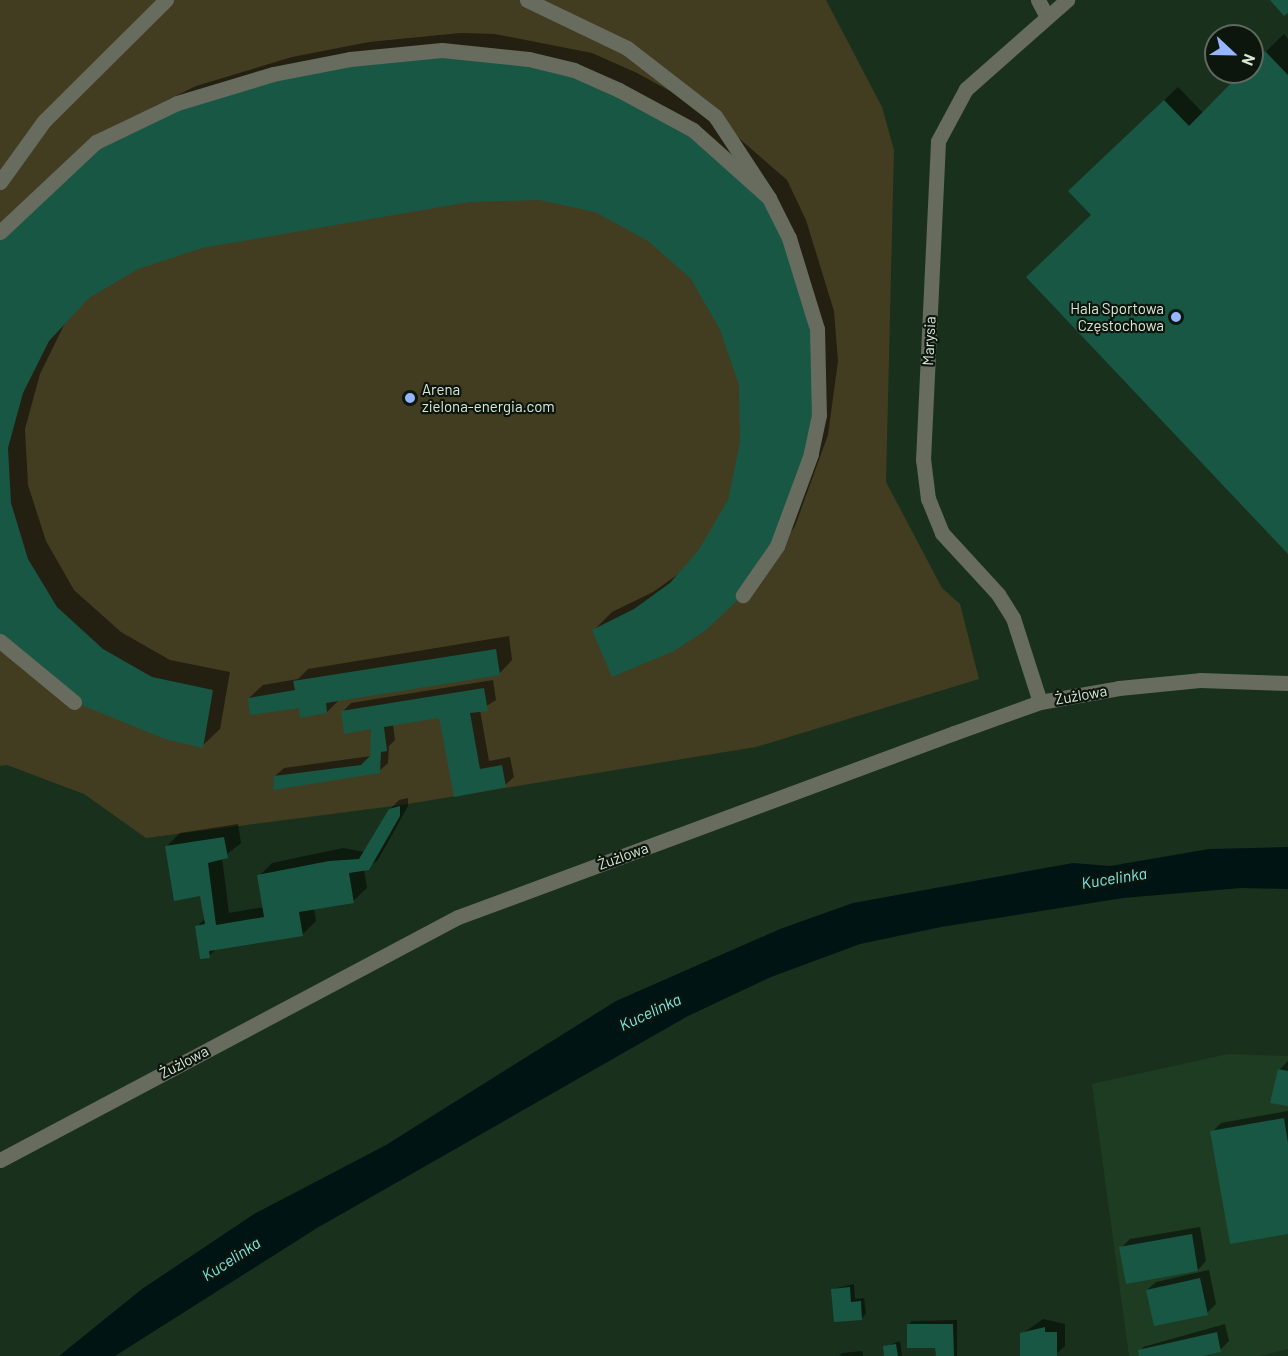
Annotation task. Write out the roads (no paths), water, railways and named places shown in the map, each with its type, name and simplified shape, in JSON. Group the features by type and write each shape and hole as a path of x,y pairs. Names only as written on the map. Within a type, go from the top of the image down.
{"street":[{"path":"0,182 44,122 166,0"},
{"path":"527,0 627,48 716,116 769,198 789,238 817,329 819,415 811,454 777,546 743,595"},
{"path":"1038,0 1047,17"},
{"name":"Marysia","path":"1040,702 1013,618 998,594 942,533 928,499 923,460 938,141 966,89 1067,0"},
{"path":"0,232 96,142 177,103 273,74 350,59 442,50 529,59 574,70 619,90 693,130 769,198"},
{"path":"0,641 74,702"},
{"name":"Żużlowa","path":"0,1160 458,917 1040,702 1200,680 1288,683"}],"water":[{"name":"Kucelinka","path":"1288,847 1288,889 1241,888 1123,898 941,927 860,944 771,977 688,1016 317,1228 115,1356 59,1356 142,1289 254,1214 386,1145 616,1001 780,929 853,903 1073,863 1110,866 1209,849"}],"place":[{"name":"Hala Sportowa Częstochowa","path":"1176,317"},
{"name":"Arena zielona-energia.com","path":"410,398"}]}
